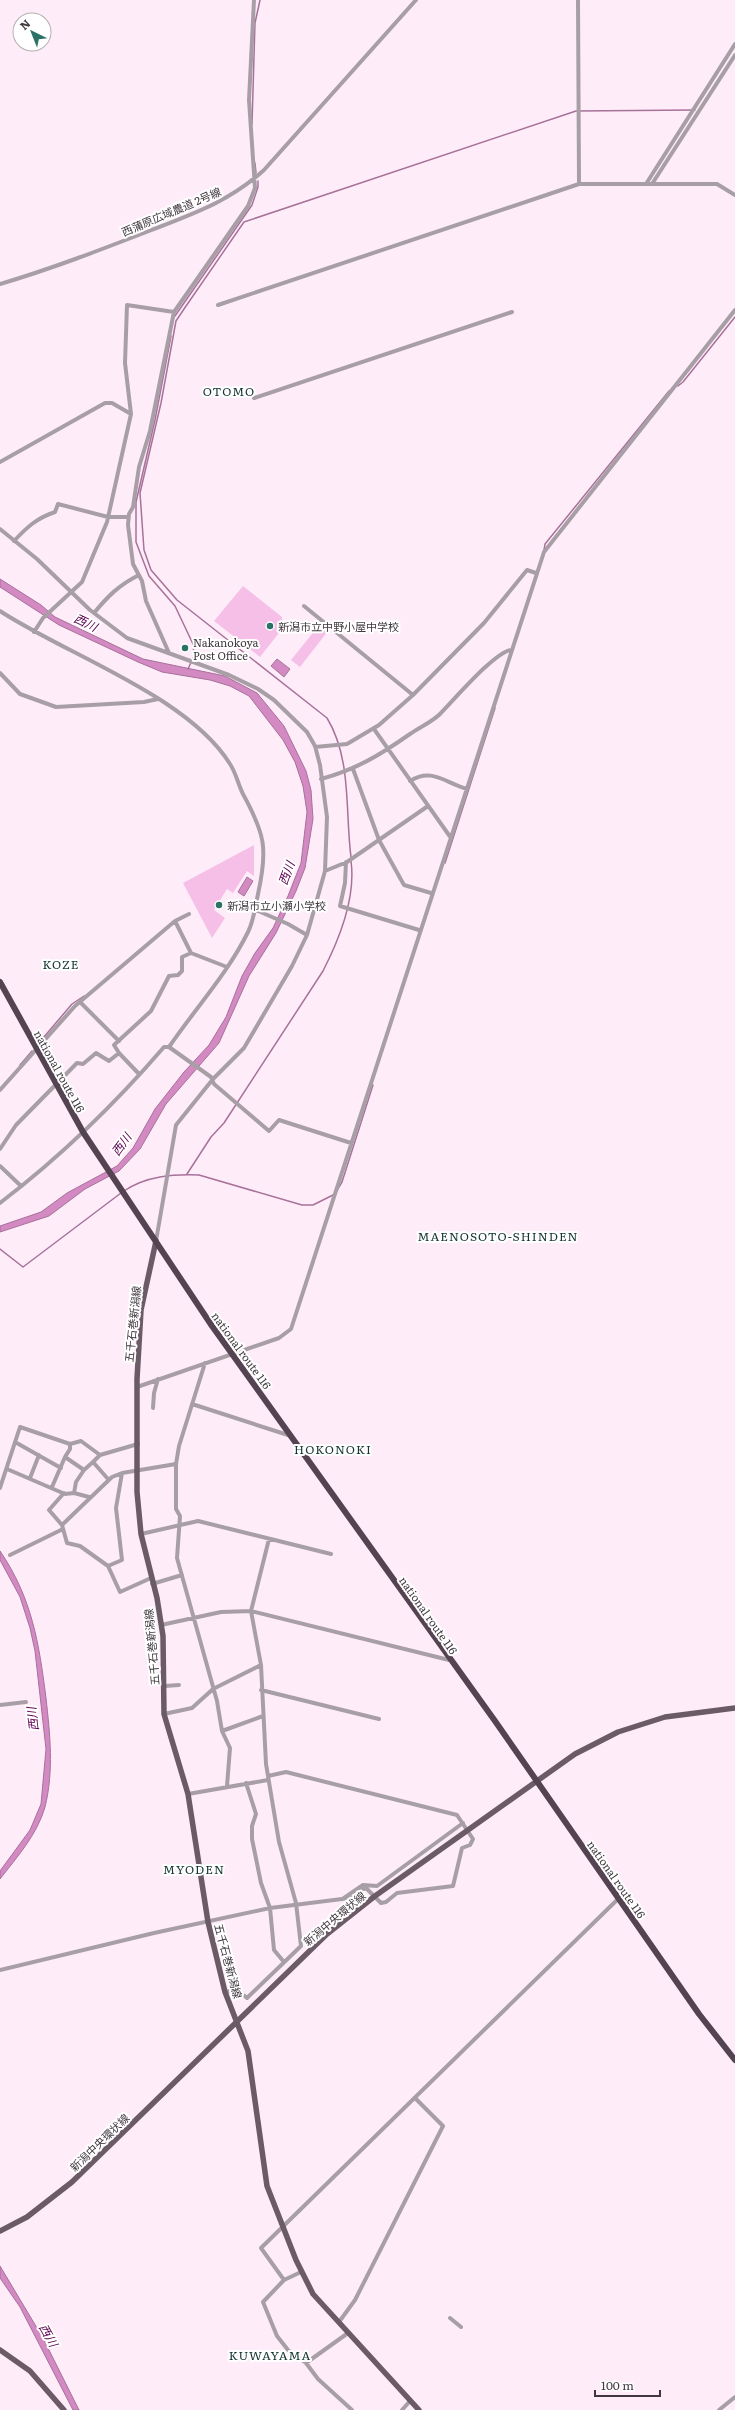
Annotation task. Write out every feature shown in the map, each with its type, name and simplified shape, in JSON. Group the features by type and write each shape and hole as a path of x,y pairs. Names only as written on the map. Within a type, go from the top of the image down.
{"highway":[{"name":"national route 116","path":"0,982 83,1132 212,1326 717,2038 735,2060"}],"main road":[{"name":"五千石巻新潟線","path":"156,1241 141,1310 137,1387 138,1470 141,1534 161,1625 164,1714 188,1794 208,1922 225,1992 248,2051 267,2186 301,2272 313,2294 419,2410"},
{"name":"新潟中央環状線","path":"0,2231 27,2217 52,2200 327,1934 375,1896 536,1781 586,1748 644,1722 686,1713 735,1708"},
{"path":"0,2350 30,2371 64,2410"}],"street":[{"path":"169,653 146,601 139,575 134,564 128,517 133,507 139,467 151,426 174,312 248,206 255,188 250,100 254,0"},
{"name":"西蒲原広域農道 2号線","path":"0,284 105,249 206,209 222,201 254,178 416,0"},
{"path":"578,0 579,184"},
{"path":"646,184 735,44"},
{"path":"652,184 735,55"},
{"path":"218,305 579,184 717,184 735,195"},
{"path":"34,632 43,618 72,593 86,576 108,516 131,414 125,363 127,305 174,312"},
{"path":"137,1387 279,1338 291,1329 307,1285 431,893 451,838 536,573 547,546 735,310"},
{"path":"254,398 512,312"},
{"path":"0,462 105,403 112,403 131,414"},
{"path":"14,541 28,526 42,516 55,512 58,504 108,516 128,517"},
{"path":"0,529 110,628 127,638 229,675 258,689 292,716 307,732 315,747 327,817 325,871 307,935 292,966 244,1048 213,1079 180,1118 174,1130 156,1241"},
{"path":"315,747 348,744 374,729 413,695 484,622 527,570 536,573"},
{"path":"94,613 112,592 124,582 139,575"},
{"path":"304,606 413,695"},
{"path":"0,611 34,632 158,699 184,716 225,757 257,818 263,836 264,854 262,880 256,910 248,931 228,967 169,1047"},
{"path":"321,779 354,769 388,750 439,715 495,659 507,650 512,650"},
{"path":"0,673 20,694 56,707 144,702 158,699"},
{"path":"374,729 451,838"},
{"path":"354,769 379,840 404,885 431,893"},
{"path":"410,781 420,775 429,775 467,789"},
{"path":"325,871 346,862 428,806"},
{"path":"346,862 345,883 340,906 419,930"},
{"path":"256,910 285,922 307,935"},
{"path":"0,1090 36,1048 80,1002 174,922 189,914"},
{"path":"174,922 191,954"},
{"path":"139,1074 119,1053 114,1045 151,1011 161,996 167,979 182,972 182,957 191,954 228,967"},
{"path":"80,1002 119,1041"},
{"path":"0,1203 83,1132 112,1104 164,1047 169,1047 213,1079 214,1084 268,1131 279,1120 351,1143"},
{"path":"0,1148 16,1125 77,1063 83,1064 96,1053 108,1061 119,1053"},
{"path":"0,1166 21,1186"},
{"path":"205,1363 179,1446 176,1464 176,1509 180,1516 177,1558 195,1618 202,1653 213,1689 222,1731 230,1748 226,1786"},
{"path":"153,1408 154,1393 158,1379"},
{"path":"192,1404 291,1436"},
{"path":"0,1488 20,1427 70,1444 81,1441 100,1455"},
{"path":"15,1442 61,1468"},
{"path":"52,1487 70,1449 70,1444"},
{"path":"74,1493 76,1482 84,1470 100,1455 138,1444"},
{"path":"30,1478 39,1455"},
{"path":"65,1457 84,1470"},
{"path":"93,1462 108,1479"},
{"path":"10,1554 62,1527 81,1508 89,1497 108,1479 122,1473 176,1464"},
{"path":"7,1469 64,1493 74,1493 89,1497"},
{"path":"108,1566 122,1560 116,1508 122,1473"},
{"path":"64,1493 49,1510 62,1527 67,1542 80,1546 108,1566 120,1592 152,1581 182,1575"},
{"path":"141,1534 198,1521 331,1554"},
{"path":"225,1992 237,1990 247,1998 300,1946 296,1903 279,1842 268,1778 261,1690 261,1665 251,1611 269,1539"},
{"path":"161,1625 221,1612 251,1611 449,1660"},
{"path":"164,1714 192,1708 213,1689 261,1665"},
{"path":"164,1686 179,1685"},
{"path":"261,1690 379,1719"},
{"path":"0,1705 26,1702"},
{"path":"222,1731 263,1716"},
{"path":"0,1970 154,1933 270,1908 296,1903 358,1897 361,1890 366,1888 382,1903 386,1902 397,1893 452,1886 462,1848 470,1845 473,1839 457,1815 286,1772 246,1783 188,1794"},
{"path":"246,1783 256,1814 252,1826 252,1839 261,1883 270,1908 274,1950 284,1962"},
{"path":"344,1898 363,1885 377,1886 463,1823"},
{"path":"284,2280 261,2248 618,1899"},
{"path":"339,2322 355,2300 443,2126 415,2098"},
{"path":"301,2272 284,2280 263,2302 277,2336 288,2350 306,2363 318,2379 352,2410"},
{"path":"450,2318 461,2327"},
{"path":"306,2363 348,2333"},
{"path":"719,2410 735,2397"},
{"path":"402,2410 410,2400"}],"shaded area":[{"path":"0,579 41,605 55,617 143,659 225,676 257,693 284,726 306,771 311,790 313,819 305,868 296,891 276,933 249,976 219,1043 166,1104 140,1149 119,1171 85,1189 49,1216 0,1232 0,1226 41,1212 67,1193 117,1166 133,1148 155,1109 184,1072 209,1045 226,1017 242,976 255,953 273,928 288,896 301,863 307,812 303,786 295,762 283,740 249,696 230,686 210,680 162,672 59,625 0,587"},
{"path":"243,586 282,617 282,629 260,657 214,621"},
{"path":"320,624 328,631 300,667 291,660"},
{"path":"277,659 290,669 284,677 271,666"},
{"path":"254,845 254,876 247,871 233,893 227,889 214,910 225,918 212,938 183,883"},
{"path":"247,877 253,881 244,896 238,892"},
{"path":"0,1551 20,1586 27,1604 37,1640 49,1725 50,1780 45,1807 37,1827 20,1854 0,1879 0,1871 30,1830 41,1804 46,1749 35,1651 30,1628 20,1597 0,1560"},
{"path":"0,2266 43,2338 79,2410 73,2410 20,2307 0,2278"}],"waterway":[{"path":"252,124 255,23 260,0"},
{"path":"351,857 344,768 335,734 327,718 177,600 151,570 144,550 140,493 161,403 176,321 244,222 576,111 695,110"},
{"path":"255,163 256,173"},
{"path":"175,316 252,205 258,187 258,181"},
{"path":"678,386 683,382 735,317"},
{"path":"171,336 155,420 136,502 136,542 149,576 175,606 193,644 194,656 188,669"},
{"path":"544,550 545,544 669,391"},
{"path":"445,863 495,708"},
{"path":"187,1174 211,1137 224,1123 323,971 335,946 349,903 352,875 351,861"},
{"path":"38,1044 72,1004 84,996"},
{"path":"20,1065 32,1051"},
{"path":"336,1192 342,1182 373,1085"},
{"path":"124,1191 141,1182 160,1177 199,1175 302,1205 313,1205 333,1195"},
{"path":"0,1249 23,1267 121,1193"}],"place":[{"name":"新潟市立中野小屋中学校","path":"270,626"},
{"name":"Nakanokoya Post Office","path":"185,648"},
{"name":"新潟市立小瀬小学校","path":"219,905"}],"district":[{"name":"OTOMO","path":"229,391"},
{"name":"KOZE","path":"61,964"},
{"name":"MAENOSOTO-SHINDEN","path":"498,1236"},
{"name":"HOKONOKI","path":"333,1449"},
{"name":"MYODEN","path":"194,1869"},
{"name":"KUWAYAMA","path":"270,2355"}],"water label":[{"name":"西川","path":"86,622"},
{"name":"西川","path":"286,873"},
{"name":"西川","path":"121,1144"},
{"name":"西川","path":"32,1719"},
{"name":"西川","path":"49,2335"}]}
